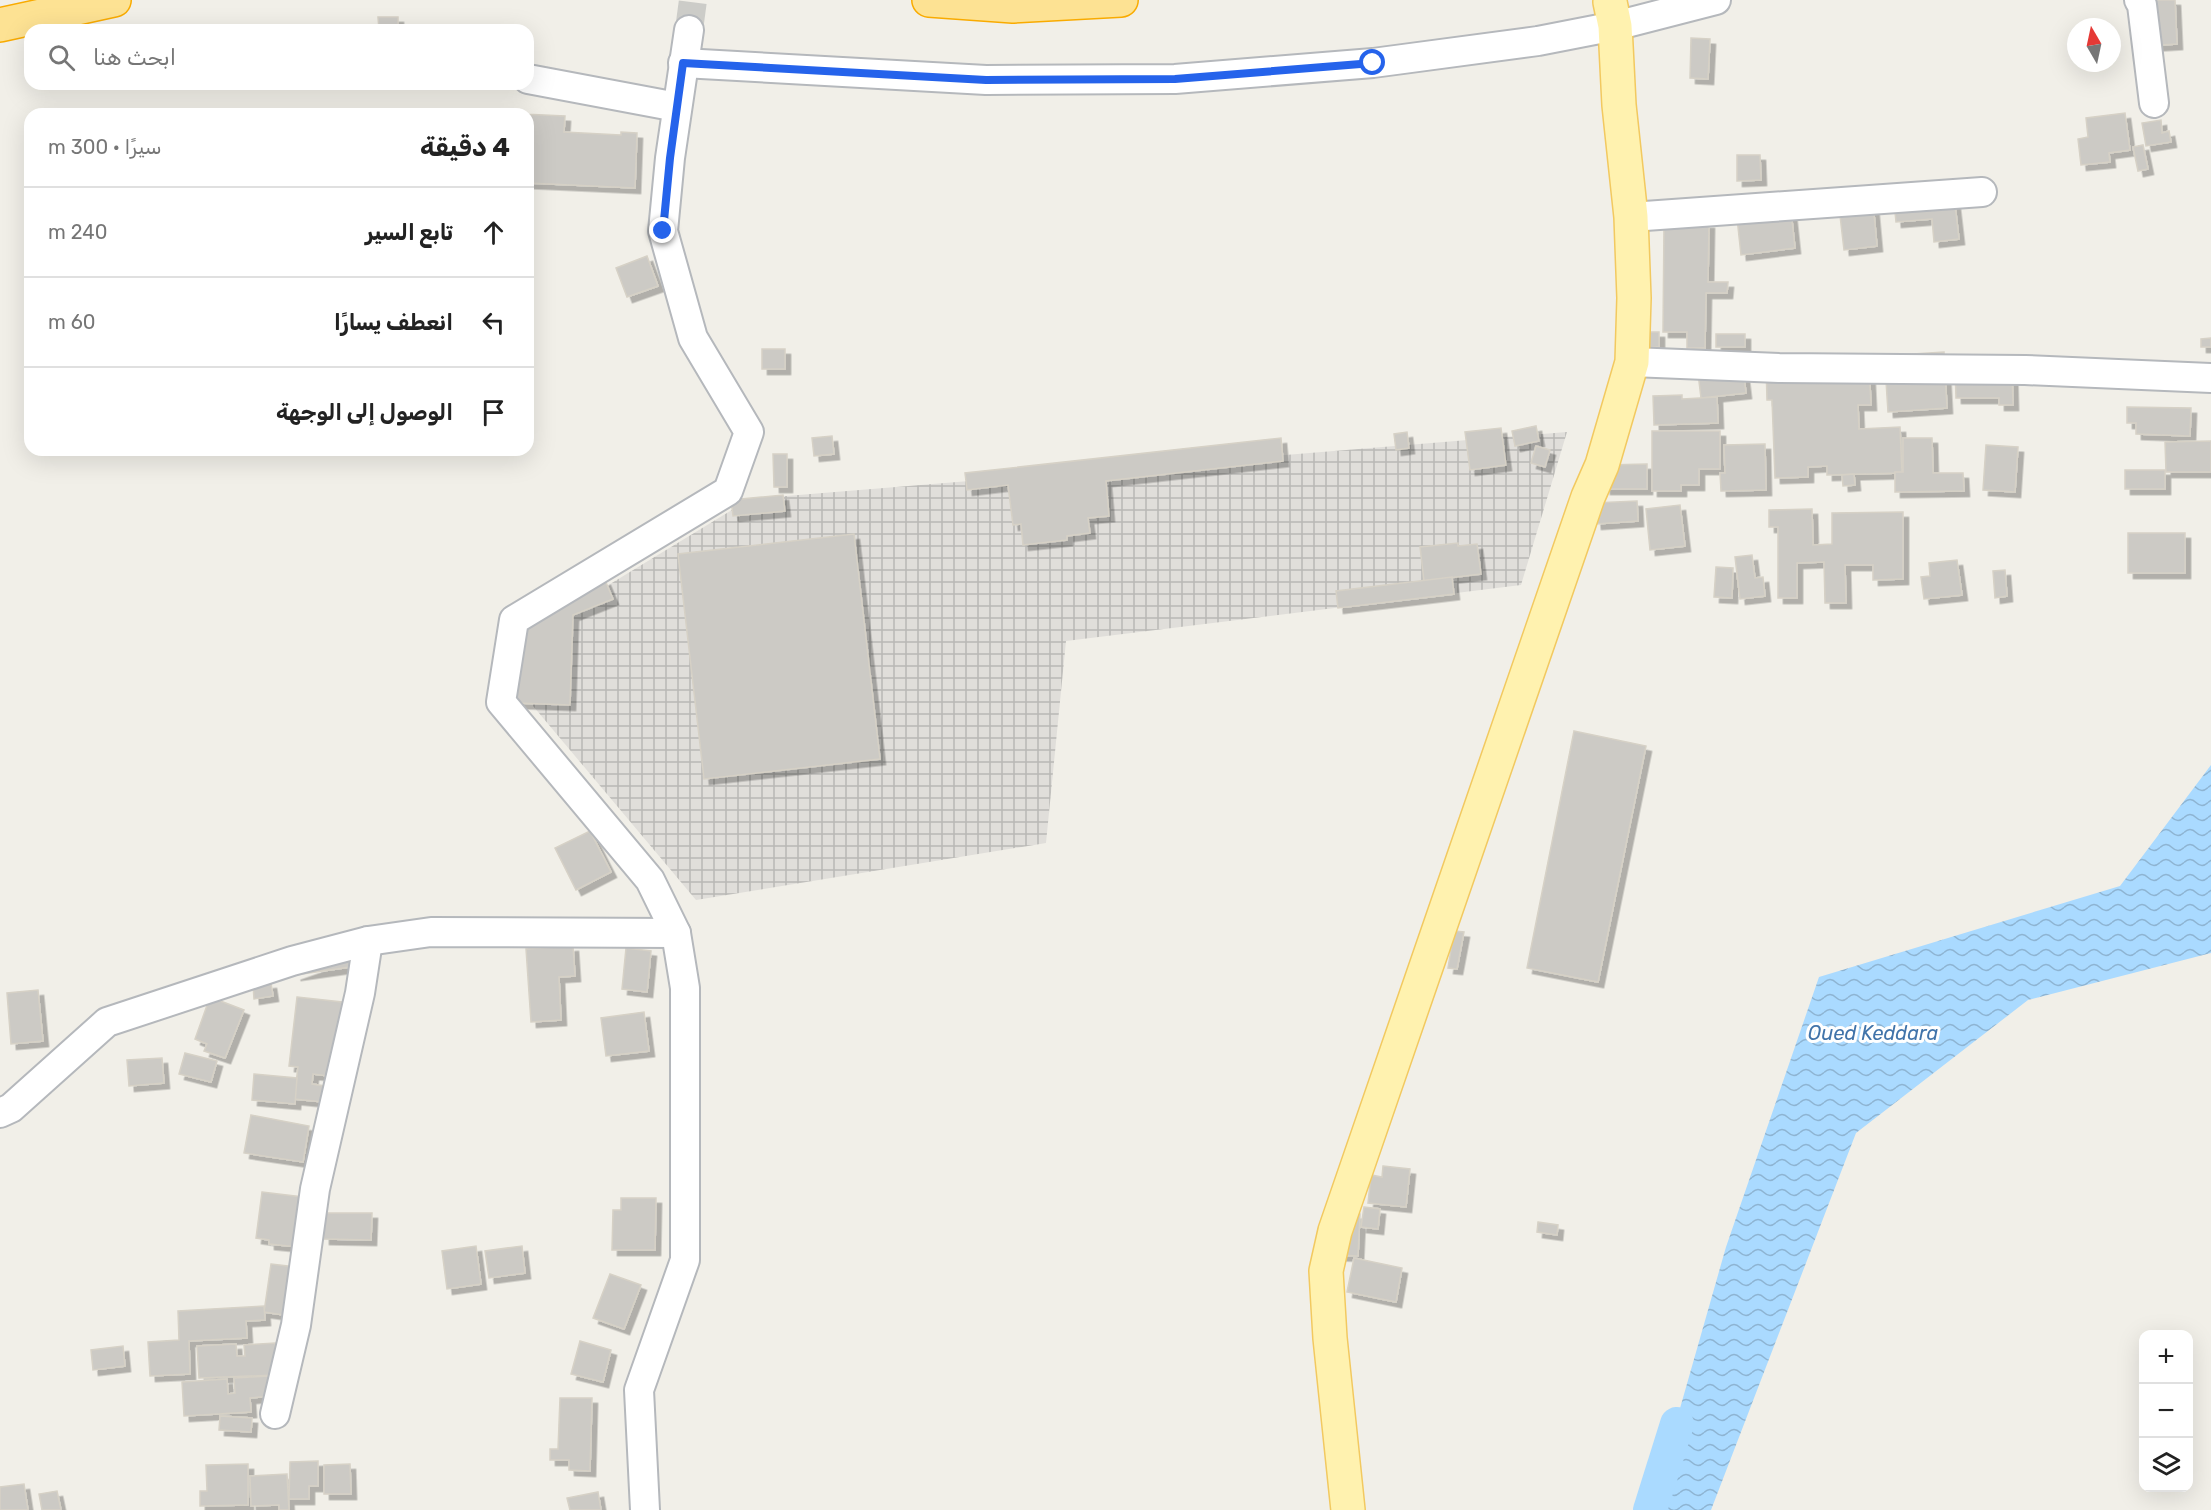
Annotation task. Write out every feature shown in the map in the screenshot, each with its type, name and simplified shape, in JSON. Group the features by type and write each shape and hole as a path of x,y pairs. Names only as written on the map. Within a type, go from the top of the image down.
{"highway":[{"path":"0,25 114,0"},
{"path":"929,0 1013,6 1121,0"}],"main road":[{"path":"1348,1510 1330,1338 1326,1271 1335,1231 1588,497 1602,465 1632,362 1634,298 1631,217 1612,14"}],"street":[{"path":"683,63 986,80 1175,79 1373,63 1538,41 1612,14 1716,0"},
{"path":"2139,0 2142,5 2154,103"},
{"path":"645,1510 639,1390 685,1260 685,988 676,933 650,880 501,702 514,620 728,491 749,432 693,338 663,231 677,107 689,30"},
{"path":"534,80 677,107"},
{"path":"1631,217 1982,192"},
{"path":"1632,362 1779,368 2025,370 2211,378"},
{"path":"0,1113 11,1108 107,1022 292,961 368,941 431,932 676,933"},
{"path":"275,1414 296,1325 315,1189 360,993 368,941"}],"shaded area":[{"path":"1567,432 1521,585 1066,641 1046,843 696,900 533,706 541,626 750,499"}],"water":[{"name":"Oued Keddara","path":"2211,765 2211,953 2028,1000 1856,1133 1711,1510 1651,1510 1726,1247 1819,977 2120,886"}],"building":[{"path":"2142,0 2175,0 2177,44 2145,46"},
{"path":"378,17 398,17 398,24 379,24"},
{"path":"1691,38 1710,39 1708,79 1690,78"},
{"path":"2125,113 2130,150 2109,153 2110,162 2081,165 2078,139 2088,137 2086,118"},
{"path":"534,114 565,116 564,132 621,135 621,132 637,133 635,188 534,183"},
{"path":"2161,120 2162,133 2169,131 2171,142 2146,146 2142,123"},
{"path":"2143,145 2148,169 2138,171 2133,147"},
{"path":"1737,155 1760,155 1761,180 1737,181"},
{"path":"1954,196 1959,239 1934,242 1932,219 1896,222 1894,202"},
{"path":"1873,203 1877,246 1844,250 1839,207"},
{"path":"1791,211 1795,248 1741,255 1737,218"},
{"path":"1664,223 1709,223 1708,282 1728,282 1727,293 1706,293 1705,348 1687,348 1687,332 1663,332"},
{"path":"647,256 658,286 627,297 616,268"},
{"path":"1637,332 1659,332 1659,347 1637,347"},
{"path":"1716,334 1745,334 1745,347 1716,347"},
{"path":"2211,338 2211,347 2201,347 2201,339"},
{"path":"762,349 785,349 785,369 762,369"},
{"path":"1944,352 1947,408 1888,412 1886,381 1897,355"},
{"path":"1742,360 1746,393 1701,398 1697,365"},
{"path":"1869,364 1871,405 1858,405 1859,429 1900,427 1902,473 1827,475 1827,466 1808,467 1808,477 1775,478 1772,400 1767,400 1766,365"},
{"path":"2012,368 2013,405 1999,405 1999,398 1956,398 1955,369"},
{"path":"1682,395 1682,399 1717,397 1718,423 1654,425 1653,396"},
{"path":"2127,407 2191,408 2190,436 2136,434 2136,423 2127,423"},
{"path":"1536,426 1539,441 1515,446 1512,431"},
{"path":"1501,428 1506,465 1470,470 1465,432"},
{"path":"1652,431 1720,431 1720,469 1699,469 1699,485 1681,485 1681,491 1652,491"},
{"path":"1407,432 1409,448 1396,450 1394,434"},
{"path":"832,436 834,454 814,456 812,438"},
{"path":"1281,438 1283,461 1106,481 1109,516 1088,518 1090,533 1067,536 1067,540 1023,545 1021,524 1013,525 1008,485 967,490 965,473"},
{"path":"1903,438 1932,438 1933,473 1963,473 1964,491 1895,492 1895,472 1903,472"},
{"path":"2211,441 2211,472 2166,472 2165,442"},
{"path":"1765,444 1766,490 1721,491 1720,473 1725,473 1724,445"},
{"path":"1986,445 2018,447 2015,492 1983,490"},
{"path":"1536,446 1550,450 1545,467 1531,463"},
{"path":"773,454 787,454 787,487 774,487"},
{"path":"1647,464 1647,489 1605,489 1605,465"},
{"path":"2125,470 2165,470 2165,489 2125,489"},
{"path":"1854,474 1855,485 1843,486 1842,475"},
{"path":"783,495 785,511 733,516 731,500"},
{"path":"1637,501 1638,521 1596,524 1594,503"},
{"path":"1680,505 1685,546 1650,550 1646,509"},
{"path":"1812,509 1813,545 1832,544 1832,513 1903,512 1903,579 1873,580 1873,565 1845,565 1846,603 1825,603 1824,562 1797,563 1797,598 1778,598 1778,527 1769,527 1769,510"},
{"path":"2128,533 2185,533 2185,573 2128,573"},
{"path":"854,534 880,759 704,779 678,554"},
{"path":"1458,543 1458,546 1477,544 1481,574 1424,581 1420,547"},
{"path":"1752,555 1755,578 1763,577 1765,596 1740,599 1735,557"},
{"path":"1957,560 1962,595 1924,599 1921,577 1930,576 1929,563"},
{"path":"1716,567 1733,568 1732,598 1714,597"},
{"path":"2005,570 2007,596 1995,598 1993,571"},
{"path":"1452,577 1454,594 1338,608 1336,591"},
{"path":"605,580 613,599 573,615 570,705 517,703 519,621"},
{"path":"1574,731 1646,746 1598,982 1527,968"},
{"path":"590,831 611,872 576,890 555,848"},
{"path":"1454,931 1464,932 1457,969 1448,968"},
{"path":"573,946 575,976 559,977 561,1020 531,1022 526,949"},
{"path":"626,948 651,951 647,992 622,989"},
{"path":"355,954 357,966 295,975"},
{"path":"271,983 273,996 254,999 253,985"},
{"path":"38,990 43,1041 11,1044 7,993"},
{"path":"210,997 244,1010 225,1058 204,1051 207,1044 195,1039"},
{"path":"297,997 342,1002 336,1052 331,1051 328,1076 313,1074 312,1084 325,1086 323,1102 294,1099 298,1067 289,1066"},
{"path":"644,1012 649,1051 606,1056 601,1018"},
{"path":"185,1053 217,1061 211,1082 179,1074"},
{"path":"162,1058 164,1083 129,1086 127,1060"},
{"path":"254,1074 297,1078 295,1104 252,1100"},
{"path":"251,1115 309,1126 303,1162 244,1153"},
{"path":"1383,1166 1410,1169 1406,1207 1368,1203 1371,1175 1382,1177"},
{"path":"262,1192 303,1197 298,1247 269,1244 269,1240 256,1238"},
{"path":"621,1198 656,1198 655,1250 612,1250 613,1210 621,1210"},
{"path":"1364,1207 1380,1209 1378,1229 1361,1227"},
{"path":"324,1213 372,1213 371,1240 324,1239"},
{"path":"1336,1213 1360,1214 1358,1256 1334,1255"},
{"path":"1538,1222 1558,1225 1557,1235 1537,1232"},
{"path":"476,1246 481,1284 447,1289 442,1251"},
{"path":"522,1246 525,1273 489,1278 485,1251"},
{"path":"1354,1258 1402,1268 1396,1302 1347,1292"},
{"path":"271,1264 296,1267 290,1316 264,1312"},
{"path":"610,1274 641,1285 624,1329 593,1318"},
{"path":"264,1306 265,1320 246,1321 247,1338 189,1341 190,1374 150,1376 148,1342 179,1340 178,1311"},
{"path":"580,1341 611,1350 603,1382 571,1374"},
{"path":"275,1343 276,1375 199,1378 197,1346 236,1344 237,1356 245,1356 244,1345"},
{"path":"123,1346 125,1366 93,1370 91,1350"},
{"path":"269,1376 271,1396 250,1398 251,1412 184,1416 182,1382 227,1379 228,1394 235,1393 234,1378"},
{"path":"560,1398 592,1398 590,1471 569,1470 569,1460 550,1460 550,1449 558,1449"},
{"path":"220,1416 252,1418 251,1432 219,1430"},
{"path":"318,1461 318,1486 309,1486 309,1499 289,1499 290,1462"},
{"path":"248,1464 248,1505 200,1506 200,1491 207,1491 206,1465"},
{"path":"350,1464 351,1494 324,1494 324,1465"},
{"path":"287,1474 289,1510 279,1510 279,1505 251,1506 250,1476"},
{"path":"24,1484 28,1510 0,1510 0,1487"},
{"path":"57,1491 61,1510 42,1510 39,1494"},
{"path":"598,1492 601,1510 570,1510 567,1498"}],"waterway":[{"name":"Oued Keddara","path":"1650,1510 1677,1424"}],"tunnel":[{"path":"689,30 693,0"}],"route":[{"path":"663,231 683,63 986,80 1175,79 1373,63"}]}
